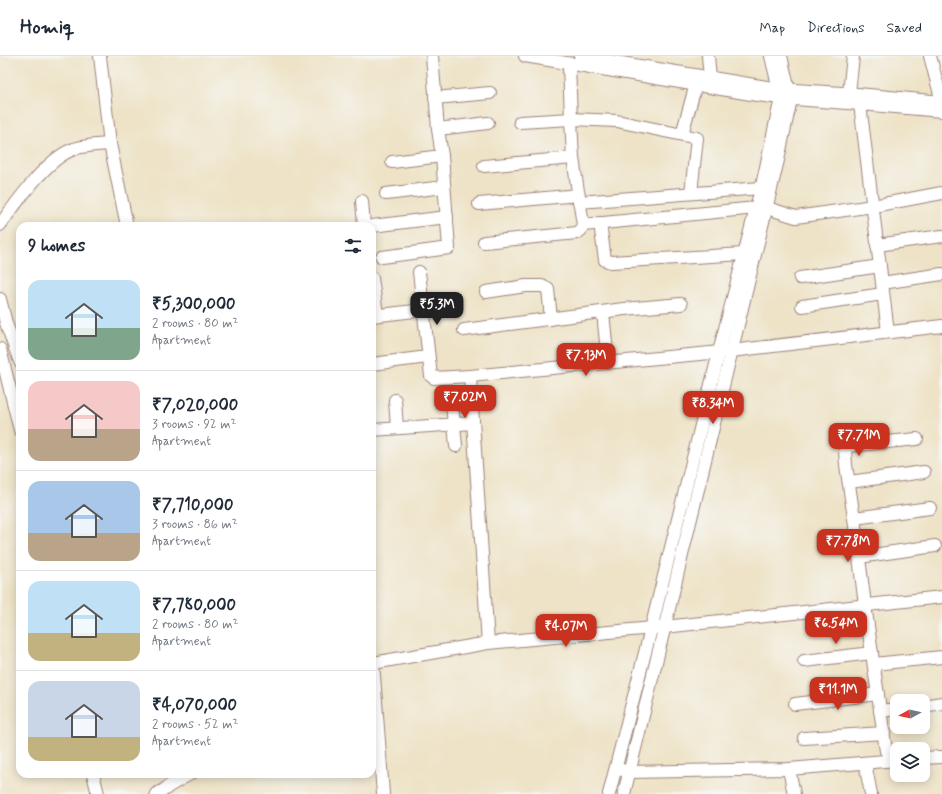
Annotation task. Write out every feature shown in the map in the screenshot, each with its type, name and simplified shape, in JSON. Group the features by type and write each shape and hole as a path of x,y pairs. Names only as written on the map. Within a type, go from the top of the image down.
{"street":[{"path":"100,56 110,144 126,222"},
{"path":"382,257 449,248 432,56"},
{"path":"525,56 696,84 860,104 942,111"},
{"path":"580,56 710,78 785,94 849,93 942,102 930,56"},
{"path":"708,56 710,78"},
{"path":"624,794 731,351 761,208 762,188 785,94 771,56"},
{"path":"609,794 744,254 778,160 785,94 781,56"},
{"path":"849,93 853,56"},
{"path":"484,242 577,234 581,230 583,225 573,158 569,64"},
{"path":"682,134 696,84"},
{"path":"435,98 490,93"},
{"path":"860,104 888,332"},
{"path":"520,122 571,119 617,121 697,138 691,193"},
{"path":"438,129 488,123"},
{"path":"0,225 38,176 59,156 73,149 110,144"},
{"path":"392,162 442,156"},
{"path":"484,166 573,158"},
{"path":"386,194 444,186"},
{"path":"479,204 762,188"},
{"path":"583,225 761,208 796,217 873,206 942,193"},
{"path":"362,201 364,222"},
{"path":"376,226 447,217"},
{"path":"600,224 605,260 611,262 744,254"},
{"path":"877,245 942,236"},
{"path":"800,278 880,266"},
{"path":"419,272 428,357 431,376 434,378 470,376 731,351 942,326"},
{"path":"802,306 942,274"},
{"path":"486,292 526,286 542,286 548,289 551,320"},
{"path":"0,299 6,323 16,351"},
{"path":"464,330 551,320 603,312 682,304"},
{"path":"376,315 423,310"},
{"path":"603,312 608,363"},
{"path":"0,349 16,414"},
{"path":"376,364 428,357"},
{"path":"470,376 488,643"},
{"path":"451,394 456,446"},
{"path":"395,400 398,428"},
{"path":"376,430 473,423"},
{"path":"886,751 845,450 848,446 917,439"},
{"path":"849,482 924,472"},
{"path":"854,518 930,508"},
{"path":"859,556 935,546"},
{"path":"376,663 488,643 664,628 942,597"},
{"path":"804,661 942,657"},
{"path":"795,704 878,694"},
{"path":"930,705 942,703"},
{"path":"880,711 890,710"},
{"path":"376,711 383,794"},
{"path":"804,738 884,733"},
{"path":"930,758 942,757"},
{"path":"615,768 629,772 789,769 890,761"},
{"path":"865,763 871,794"},
{"path":"789,769 794,794"},
{"path":"94,778 98,794"},
{"path":"165,792 184,778"}]}
